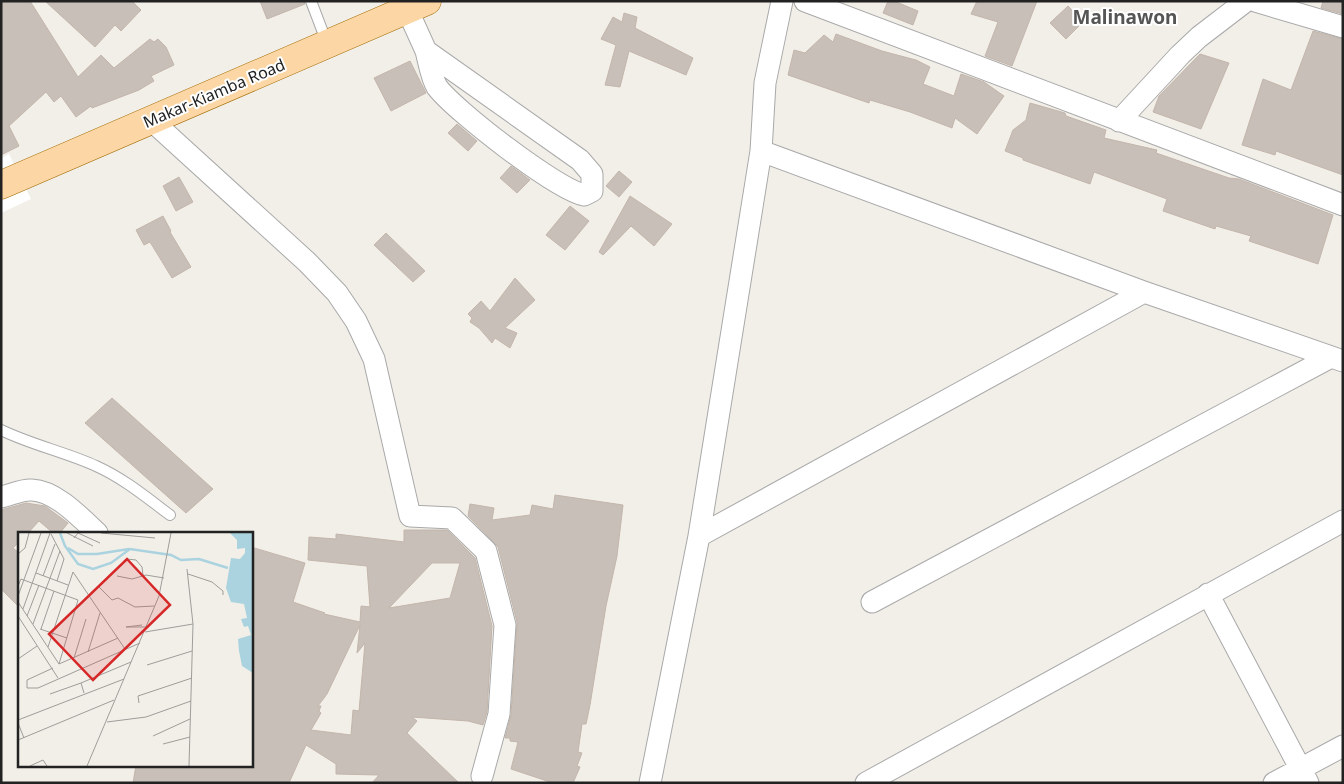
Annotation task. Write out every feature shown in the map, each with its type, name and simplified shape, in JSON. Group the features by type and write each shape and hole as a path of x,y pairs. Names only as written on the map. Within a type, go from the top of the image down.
{"main road":[{"name":"Makar-Kiamba Road","path":"11,181 417,5"}],"street":[{"path":"650,783 699,536 761,151 765,83 782,1"},
{"path":"804,1 1343,205"},
{"path":"1119,121 1199,37 1246,1"},
{"path":"1255,1 1343,27"},
{"path":"417,5 426,51 436,86 451,102 508,149 563,186 584,195 592,191 592,174 580,160 426,51"},
{"path":"151,120 307,262 337,293 356,321 374,359 410,516 452,518 486,551 505,625 499,714 482,776"},
{"path":"761,151 1144,292 1337,359"},
{"path":"699,536 1144,292"},
{"path":"872,602 1337,359"},
{"path":"1,497 27,490 43,493 58,501 96,532"},
{"path":"866,783 1343,521"},
{"path":"1208,594 1304,776"},
{"path":"1274,783 1304,776 1343,746"}],"lane":[{"path":"311,1 327,44"},
{"path":"1,430 19,439 96,466 124,481 170,515"}],"pier":[{"path":"9,154 31,199 1,213 1,158"}],"building":[{"path":"1,1 30,1 78,77 101,55 114,68 150,39 154,42 158,39 166,47 174,65 151,76 154,81 139,90 92,108 91,106 76,117 61,96 54,102 46,92 9,126 19,146 1,155"},
{"path":"45,1 132,1 141,10 121,31 115,25 95,47"},
{"path":"260,1 304,1 305,4 267,19"},
{"path":"888,1 894,1 918,11 913,25 883,13"},
{"path":"977,1 1037,1 1012,66 985,56 998,22 971,14"},
{"path":"1323,1 1343,1 1343,14 1321,8"},
{"path":"1068,6 1083,22 1066,39 1050,23"},
{"path":"624,13 637,17 635,28 693,58 686,75 629,51 620,87 605,85 616,45 601,39 613,17 622,22"},
{"path":"1313,31 1343,39 1343,175 1276,151 1275,155 1242,145 1263,79 1291,90"},
{"path":"836,34 882,51 916,60 930,67 923,84 954,96 961,74 984,82 1004,96 977,134 955,118 952,128 910,112 870,100 869,103 788,75 794,50 805,53 824,35 833,42"},
{"path":"1200,54 1229,63 1201,129 1153,112 1159,96"},
{"path":"410,61 426,93 391,111 374,78"},
{"path":"1030,103 1065,113 1066,116 1106,130 1104,138 1157,150 1156,153 1229,178 1239,179 1333,215 1318,264 1249,241 1251,236 1216,226 1215,229 1163,211 1167,199 1094,172 1090,184 1023,160 1023,158 1005,151 1013,130 1026,120"},
{"path":"457,124 477,141 468,151 448,133"},
{"path":"511,166 530,180 517,193 500,178"},
{"path":"619,171 632,182 619,197 606,186"},
{"path":"179,177 193,202 176,211 163,186"},
{"path":"630,196 672,224 654,246 631,226 603,255 599,252"},
{"path":"570,206 589,221 565,250 546,235"},
{"path":"163,216 170,232 191,267 172,278 150,242 144,245 136,230"},
{"path":"386,233 425,271 413,282 374,245"},
{"path":"515,278 535,300 505,328 517,333 510,348 495,338 492,343 479,328 470,322 472,318 468,314 481,301 490,311"},
{"path":"112,398 213,489 186,513 85,423"},
{"path":"555,495 623,505 617,556 606,606 590,705 586,724 582,724 578,752 582,753 577,766 580,767 573,783 553,783 511,769 518,742 505,738 511,715 517,622 498,547 468,516 470,504 494,508 492,520 530,515 532,505 553,509"},
{"path":"26,503 45,506 68,523 61,532 52,532 39,521 29,532 18,532 18,543 13,548 18,552 18,606 1,589 1,510"},
{"path":"404,530 447,530 475,558 492,626 487,712 483,725 468,721 412,717 417,721 407,733 459,783 372,783 379,775 336,774 336,764 306,745 289,783 133,783 136,766 252,766 252,547 305,563 293,602 324,614 360,622 361,606 370,607 367,566 308,560 309,537 336,539 336,534 404,542","holes":["432,563 460,563 450,598 389,608","360,625 357,653 365,643 359,711 353,710 351,735 311,730 321,713 319,711 321,706 318,706 327,694"]}],"district":[{"name":"Malinawon","path":"1125,17"}]}
